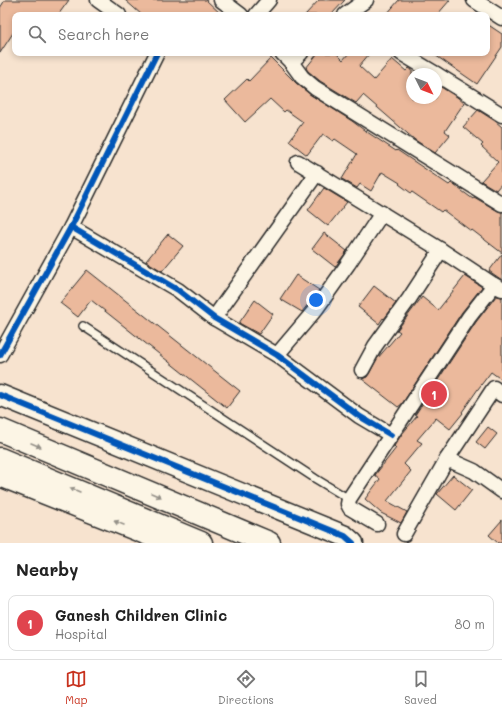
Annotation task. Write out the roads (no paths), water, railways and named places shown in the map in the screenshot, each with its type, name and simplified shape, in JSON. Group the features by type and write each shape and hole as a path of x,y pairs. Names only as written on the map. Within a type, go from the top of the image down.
{"highway":[{"path":"0,430 269,543"},
{"path":"0,459 201,543"}],"street":[{"path":"98,0 115,12"},
{"path":"221,0 236,12"},
{"path":"259,12 269,0"},
{"path":"349,12 366,0"},
{"path":"474,0 500,12"},
{"path":"0,355 71,227 156,56"},
{"path":"291,56 302,77 315,88 502,204"},
{"path":"406,56 426,68"},
{"path":"442,78 502,115"},
{"path":"298,162 382,213 498,287 470,317 349,499 348,504 350,508 377,524"},
{"path":"214,318 317,173"},
{"path":"277,355 316,309 382,213"},
{"path":"71,227 178,290 214,318 277,355 360,416 391,435"},
{"path":"362,370 375,346 409,299 441,250"},
{"path":"404,534 447,459 494,388 502,394"},
{"path":"0,395 346,536 353,543"},
{"path":"447,459 474,471 502,491"},
{"path":"0,476 168,543"}],"lane":[{"path":"83,326 316,479 349,499"}],"place":[{"name":"Ganesh Children Clinic","path":"434,394"}]}
